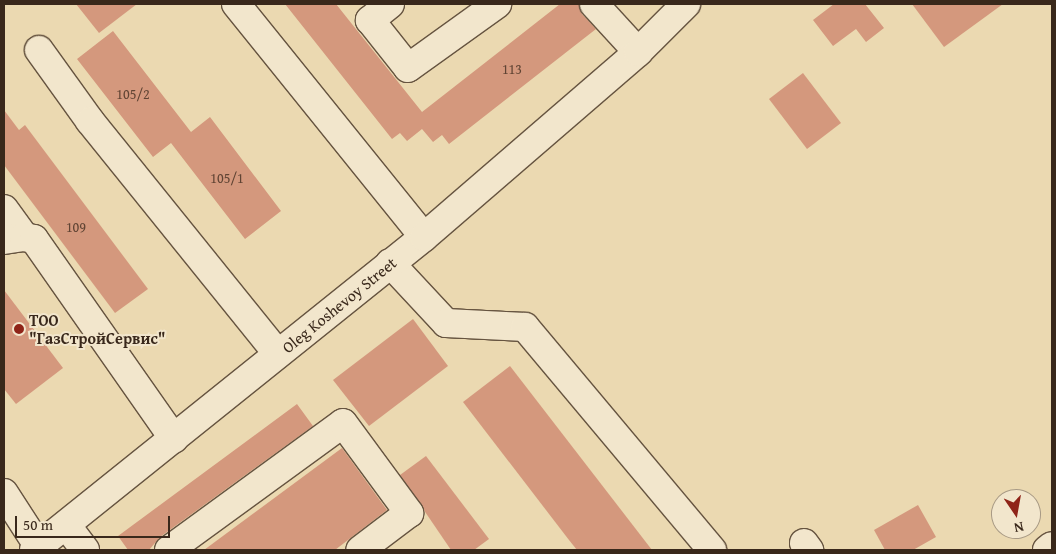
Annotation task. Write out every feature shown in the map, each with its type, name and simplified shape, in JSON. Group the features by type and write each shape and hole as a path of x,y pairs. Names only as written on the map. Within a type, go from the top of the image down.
{"street":[{"path":"236,4 424,237"},
{"path":"372,9 408,68 497,4"},
{"path":"594,4 638,52"},
{"name":"Oleg Koshevoy Street","path":"37,549 424,237 638,52 686,4"},
{"path":"39,50 90,121 278,354"},
{"path":"4,209 14,238 34,240 174,439"},
{"path":"390,263 446,323 525,327 712,550"},
{"path":"169,550 343,423 409,512 360,550"},
{"path":"4,493 37,549"},
{"path":"67,526 85,550"},
{"path":"1047,550 1052,546"}],"building":[{"path":"76,4 137,4 99,33"},
{"path":"285,4 336,4 422,112 560,4 579,4 582,14 596,29 449,144 442,135 433,142 422,129 407,141 400,133 392,139"},
{"path":"834,4 865,4 884,28 866,42 856,29 833,46 813,20"},
{"path":"912,4 1003,4 944,47"},
{"path":"113,31 191,132 210,117 281,211 245,239 171,143 153,157 77,59"},
{"path":"803,73 841,123 807,149 769,99"},
{"path":"4,110 19,130 25,125 148,289 115,313 4,165"},
{"name":"ТОО \"ГазСтройСервис\"","path":"4,290 63,368 16,404 4,389"},
{"path":"413,319 448,366 369,426 333,380"},
{"path":"510,366 652,550 577,550 569,540 463,402"},
{"path":"297,404 313,426 160,537 149,550 128,550 118,536"},
{"path":"342,448 387,510 335,550 204,550"},
{"path":"426,456 489,539 474,550 451,550 400,475"},
{"path":"918,505 936,537 913,550 885,550 874,530"}],"place":[{"name":"ТОО \"ГазСтройСервис\"","path":"19,329"}]}
